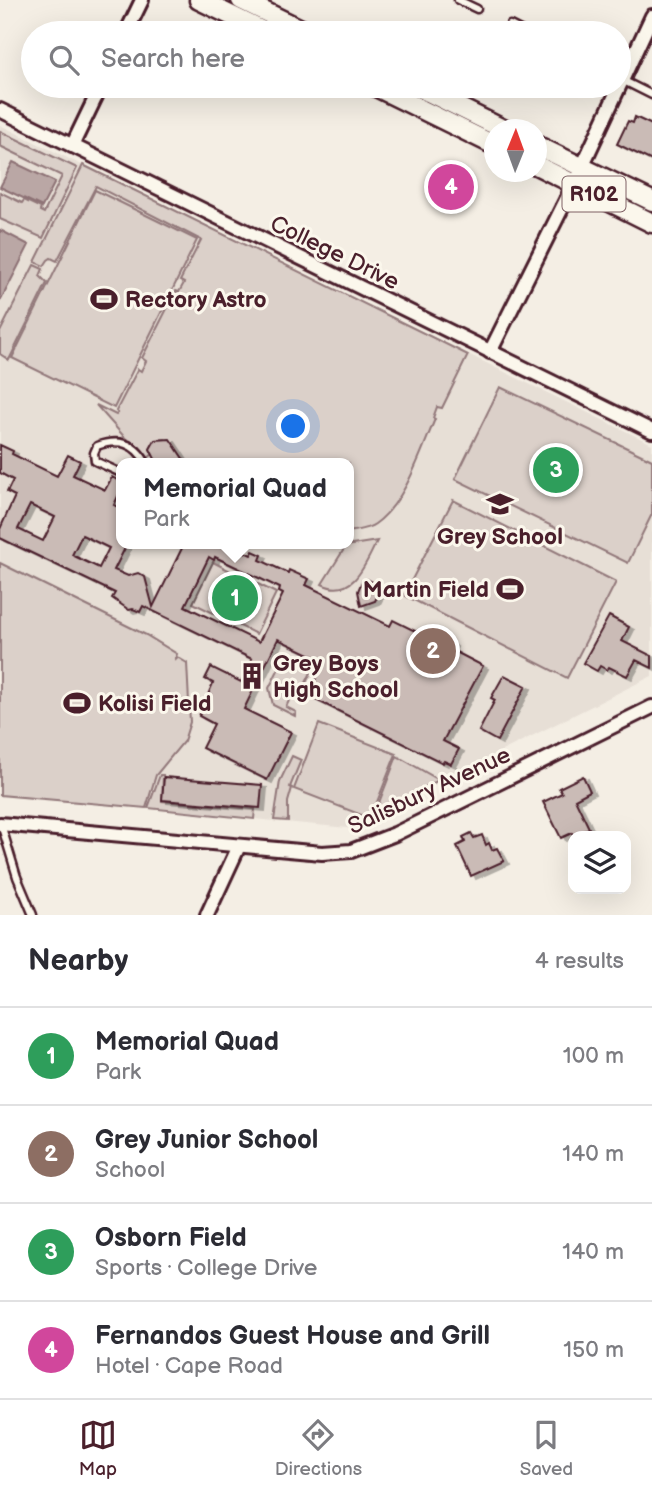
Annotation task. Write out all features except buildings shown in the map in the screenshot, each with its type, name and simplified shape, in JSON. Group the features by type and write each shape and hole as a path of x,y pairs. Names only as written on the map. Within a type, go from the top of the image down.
{"main road":[{"path":"199,0 242,21"},
{"path":"241,0 284,21"},
{"path":"399,98 484,140"},
{"path":"440,98 484,120"},
{"name":"R102","path":"547,153 578,176 652,223"},
{"name":"R102","path":"547,168 652,201"}],"street":[{"path":"132,21 142,0"},
{"path":"631,59 652,16"},
{"path":"72,146 95,98"},
{"path":"489,352 578,176 613,98"},
{"name":"College Drive","path":"0,110 652,431"},
{"name":"Salisbury Avenue","path":"0,824 330,853 367,846 652,706"},
{"path":"207,915 239,846"}],"lane":[{"path":"458,0 477,9"},
{"path":"631,84 652,95"},
{"path":"116,471 98,464 94,453 97,446 110,442 127,443 135,447 143,458"},
{"path":"0,824 33,915"}],"shaded area":[{"name":"Grey School","path":"0,125 652,444 652,676 348,828 0,795"},
{"path":"0,131 77,168 43,238 0,219 0,192 22,203 24,200 41,208 40,211 44,213 62,176 0,146"},
{"path":"13,162 55,182 42,207 0,187"},
{"path":"83,165 468,355 442,408 437,407 418,461 395,503 375,524 354,531 354,458 182,458 165,439 155,440 150,449 153,454 148,458 140,447 127,440 96,405 116,415 118,413 116,411 138,369 141,371 146,361 142,358 176,291 179,292 184,283 180,281 201,240 96,186 57,261 51,258 44,266 35,262"},
{"name":"Rectory Astro","path":"95,190 197,240 114,408 12,358"},
{"path":"0,230 29,245 1,300 0,300"},
{"path":"34,265 43,269 40,276 47,283 9,360 0,354 0,332"},
{"path":"500,387 652,460 652,514 628,563 455,479"},
{"name":"Martin Field","path":"453,500 616,582 567,678 404,595"},
{"path":"377,541 363,568 350,583 333,588 322,584 344,549 354,549 354,545"},
{"path":"213,562 246,581 248,579 276,593 256,634 193,603"},
{"name":"Kolisi Field","path":"0,563 146,635 177,654 175,660 177,657 187,663 190,722 184,741 156,775 146,808 0,795"},
{"path":"307,653 318,658 302,691 304,697 293,692 286,707 296,712 295,716 273,705 269,688 286,654 303,663"},
{"path":"319,724 396,754 373,812 364,816 294,789"},
{"path":"292,756 301,760 290,787 288,821 274,820 280,781"},
{"path":"397,756 439,780 375,813"},
{"path":"160,775 163,775 162,801 255,809 254,819 148,808"}],"place":[{"name":"Fernandos Guest House and Grill","path":"451,187"},
{"name":"Rectory Astro","path":"104,299"},
{"name":"Osborn Field","path":"556,470"},
{"name":"Grey School","path":"500,504"},
{"name":"Martin Field","path":"510,589"},
{"name":"Memorial Quad","path":"235,598"},
{"name":"Grey Junior School","path":"433,651"},
{"name":"Grey Boys High School","path":"252,676"},
{"name":"Kolisi Field","path":"77,703"}]}
